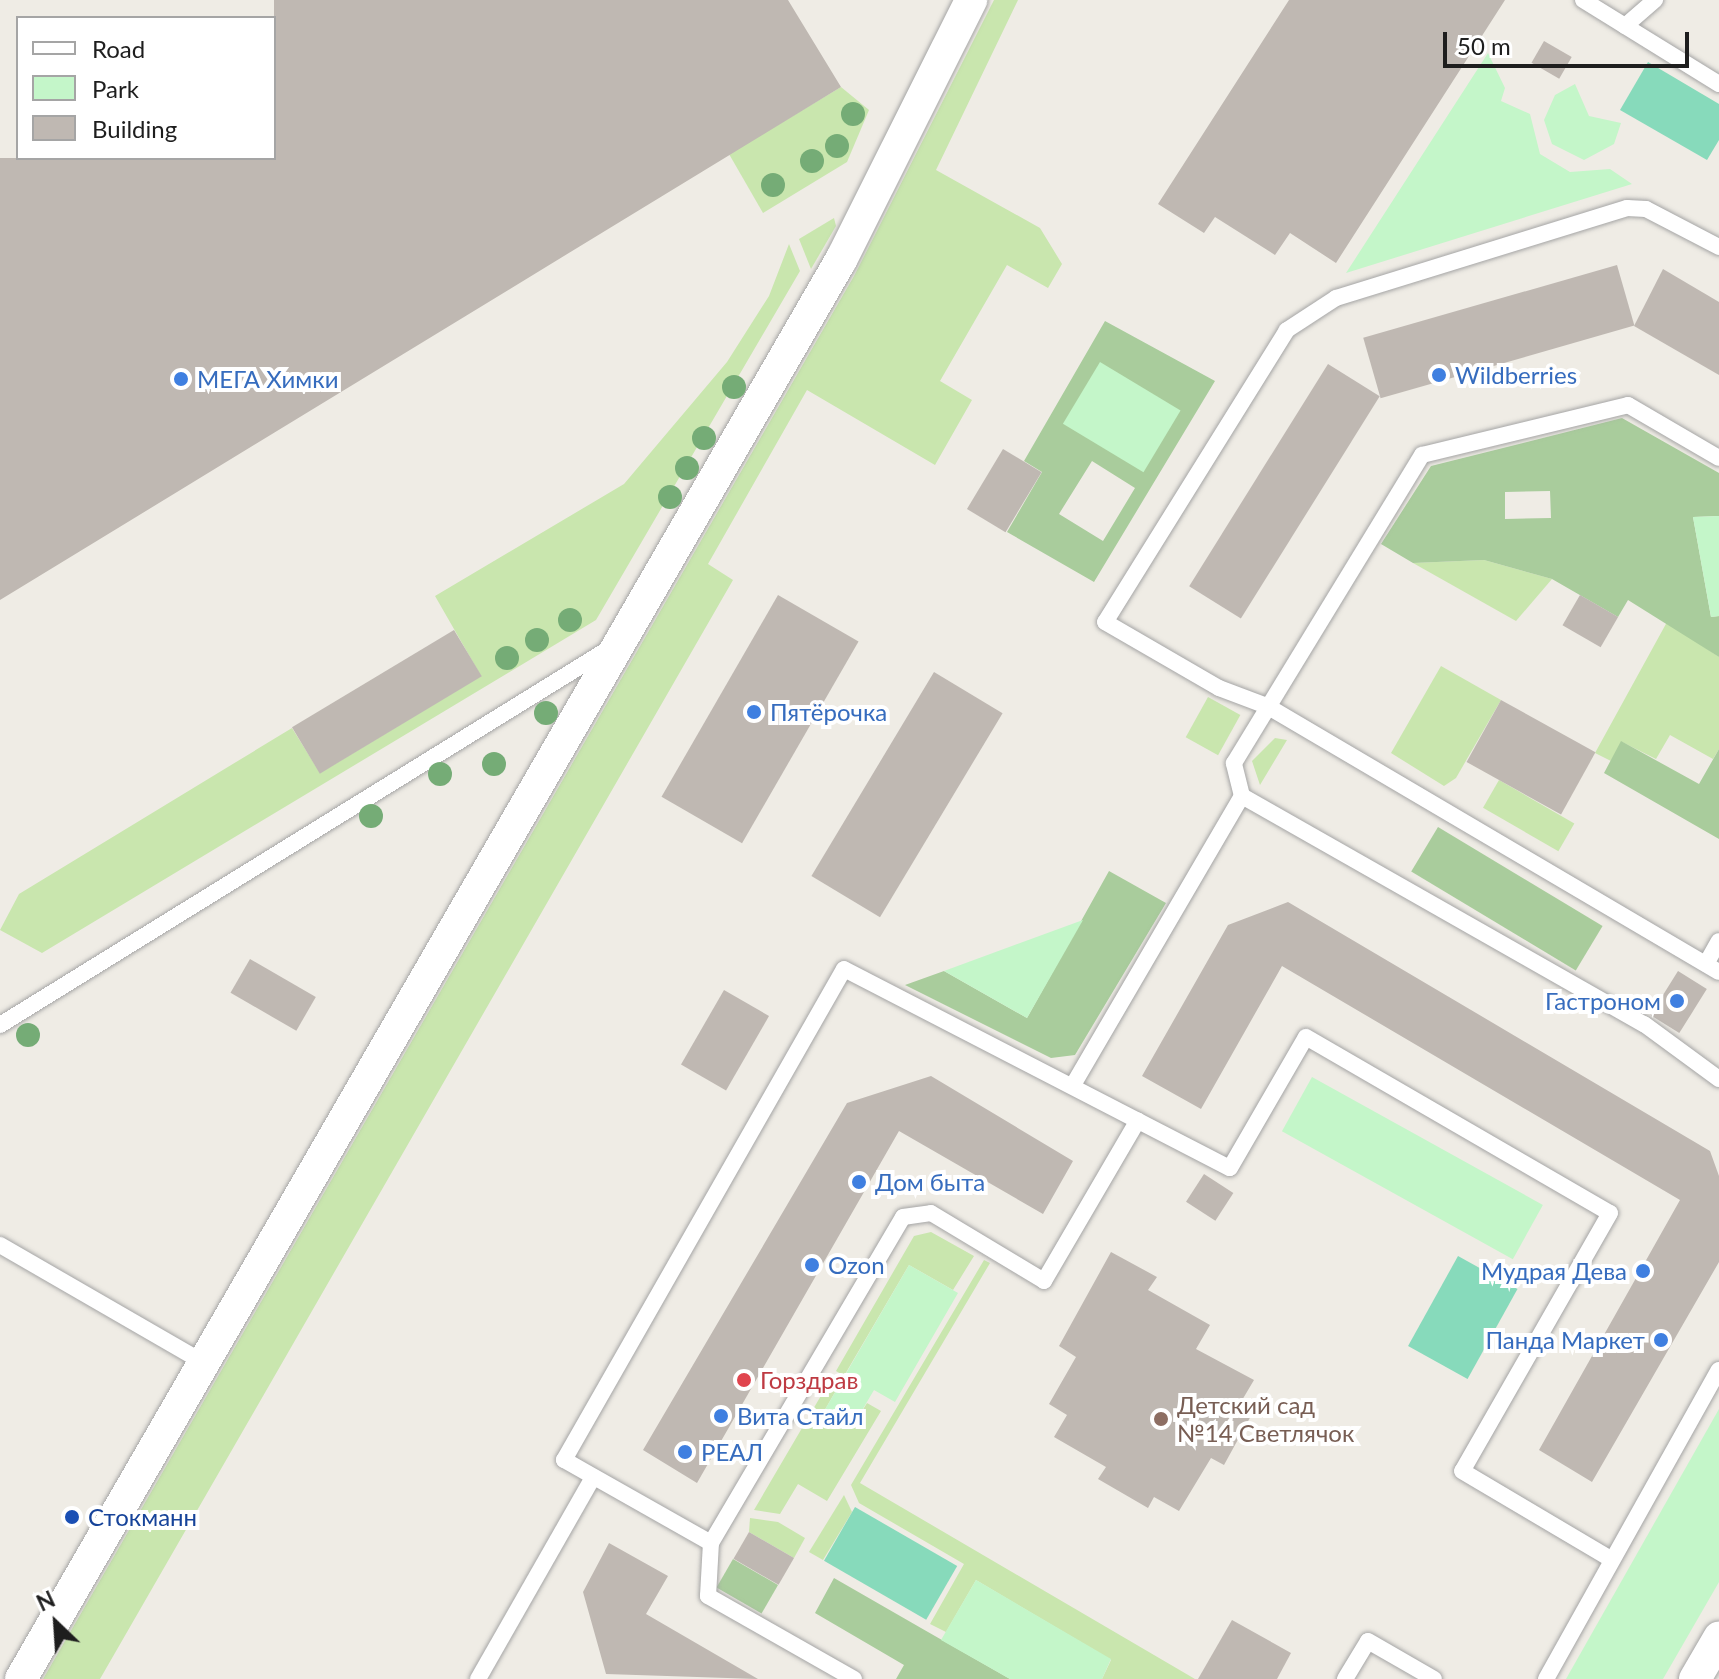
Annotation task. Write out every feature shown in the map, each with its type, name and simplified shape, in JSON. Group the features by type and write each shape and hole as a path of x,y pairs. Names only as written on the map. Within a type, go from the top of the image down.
{"street":[{"path":"21,1679 841,260 971,0"},
{"path":"1695,1679 1719,1638"}],"lane":[{"path":"1625,26 1655,0"},
{"path":"1586,1 1719,84"},
{"path":"1719,247 1646,209 1627,208 1336,298 1287,330 1105,622 1219,688 1267,706 1712,968 1719,941"},
{"path":"1073,1085 1242,796 1234,763 1422,455 1628,405 1719,458"},
{"path":"0,1025 619,643"},
{"path":"1242,796 1644,1024 1719,1079"},
{"path":"711,1543 564,1460 844,969 1230,1168 1306,1037 1610,1213 1462,1471 1609,1558"},
{"path":"854,1679 708,1596 711,1543 903,1217 931,1213 1044,1281 1138,1120"},
{"path":"0,1245 204,1363"},
{"path":"1546,1679 1609,1558 1719,1370"},
{"path":"478,1679 593,1477"},
{"path":"1345,1679 1368,1641 1434,1679"}],"green space":[{"path":"994,0 1018,0 936,170 1040,228 1062,264 1048,288 1007,265 940,381 972,400 935,465 807,390 708,564 733,580 100,1679 43,1679 854,276"},
{"path":"1488,53 1505,88 1501,101 1530,114 1540,154 1570,172 1610,169 1632,184 1346,273"},
{"path":"1648,62 1719,104 1719,140 1707,160 1620,110"},
{"path":"1575,84 1589,116 1621,123 1614,144 1584,160 1552,144 1544,120 1555,95"},
{"path":"841,87 869,110 847,162 763,213 729,154"},
{"path":"834,218 836,226 811,269 799,239"},
{"path":"789,244 800,271 596,620 42,953 0,930 19,894 292,728 320,773 481,676 435,596 624,484 727,362 769,296"},
{"path":"1105,321 1215,381 1094,582 1007,532 1042,472 1024,461","holes":["1092,461 1135,488 1103,541 1059,514"]},
{"path":"1100,362 1181,410 1143,472 1063,424"},
{"path":"1622,418 1719,473 1719,516 1693,517 1711,617 1719,616 1719,657 1628,600 1618,617 1552,579 1484,560 1413,563 1381,544 1431,466","holes":["1550,491 1551,518 1505,519 1505,492"]},
{"path":"1719,516 1719,616 1711,617 1693,517"},
{"path":"1484,560 1552,579 1516,621 1413,563"},
{"path":"1667,622 1719,657 1719,749 1713,759 1670,735 1656,759 1622,742 1611,761 1595,753"},
{"path":"1441,666 1501,700 1456,778 1444,786 1391,753"},
{"path":"1208,697 1240,715 1218,755 1186,737"},
{"path":"1275,738 1287,740 1260,785 1252,761"},
{"path":"1621,741 1699,784 1719,749 1719,839 1604,773"},
{"path":"1499,780 1574,823 1558,851 1483,808"},
{"path":"1438,827 1603,926 1576,970 1411,872"},
{"path":"1109,871 1166,903 1075,1055 1051,1058 905,985 944,971 1027,1018"},
{"path":"1083,920 1027,1018 944,971"},
{"path":"1312,1077 1543,1205 1513,1259 1282,1131"},
{"path":"931,1232 974,1256 953,1290 909,1265 844,1376 836,1371 914,1236"},
{"path":"1458,1256 1517,1289 1468,1379 1408,1346"},
{"path":"984,1260 990,1263 860,1483 1195,1679 1102,1679 1111,1660 976,1580 946,1632 930,1624 964,1564 859,1503 851,1485"},
{"path":"909,1265 958,1293 895,1402 874,1390 851,1429 823,1413"},
{"path":"829,1382 838,1387 823,1413 851,1429 867,1403 881,1411 827,1501 798,1484 780,1514 754,1510"},
{"path":"1719,1409 1719,1582 1663,1679 1566,1679"},
{"path":"844,1495 852,1512 823,1560 809,1552"},
{"path":"855,1507 957,1566 926,1620 824,1561"},
{"path":"750,1518 778,1522 805,1538 794,1558 749,1532"},
{"path":"733,1559 778,1585 762,1614 716,1588"},
{"path":"834,1578 1010,1679 896,1679 904,1665 815,1613"},
{"path":"976,1580 1111,1659 1102,1679 1010,1679 941,1640"}],"building":[{"name":"МЕГА Химки","path":"274,0 788,0 841,87 0,600 0,158 276,160"},
{"path":"1289,0 1505,0 1336,263 1290,233 1275,255 1215,217 1204,233 1158,204"},
{"path":"1544,41 1572,57 1559,79 1532,63"},
{"path":"1617,265 1634,326 1381,398 1363,338"},
{"path":"1663,269 1719,302 1719,375 1634,326"},
{"path":"1328,364 1380,396 1241,619 1189,586"},
{"path":"1003,449 1042,472 1006,532 967,509"},
{"path":"778,595 859,642 742,843 662,797"},
{"path":"1580,595 1618,617 1601,647 1562,625"},
{"path":"454,630 482,676 320,774 292,727"},
{"path":"934,672 1003,713 880,917 811,876"},
{"path":"1501,700 1595,752 1561,814 1467,762"},
{"path":"1288,902 1710,1151 1719,1176 1719,1262 1592,1482 1539,1450 1680,1200 1282,966 1201,1109 1142,1076 1228,925"},
{"path":"250,959 316,997 296,1031 230,993"},
{"path":"1678,971 1707,989 1679,1033 1650,1015"},
{"path":"724,990 769,1016 726,1090 681,1064"},
{"path":"931,1076 1073,1161 1043,1214 899,1131 697,1483 643,1450 847,1103"},
{"path":"1204,1174 1233,1193 1215,1221 1186,1202"},
{"path":"1111,1252 1157,1277 1148,1290 1210,1325 1196,1349 1254,1380 1238,1407 1252,1414 1224,1465 1211,1458 1179,1511 1154,1497 1148,1508 1098,1479 1106,1467 1054,1437 1067,1415 1049,1404 1076,1357 1059,1346"},
{"path":"749,1532 794,1558 779,1585 734,1559"},
{"path":"609,1543 668,1576 646,1614 758,1679 606,1674 583,1592"},
{"path":"1232,1620 1291,1653 1277,1679 1198,1679"}],"place":[{"name":"Wildberries","path":"1439,375"},
{"name":"МЕГА Химки","path":"181,379"},
{"name":"Пятёрочка","path":"754,712"},
{"name":"Гастроном","path":"1677,1001"},
{"name":"Дом быта","path":"859,1182"},
{"name":"Ozon","path":"812,1265"},
{"name":"Мудрая Дева","path":"1643,1271"},
{"name":"Панда Маркет","path":"1661,1340"},
{"name":"Горздрав","path":"744,1380"},
{"name":"Вита Стайл","path":"721,1416"},
{"name":"Детский сад №14 Светлячок","path":"1161,1419"},
{"name":"РЕАЛ","path":"685,1452"},
{"name":"Стокманн","path":"72,1517"}]}
